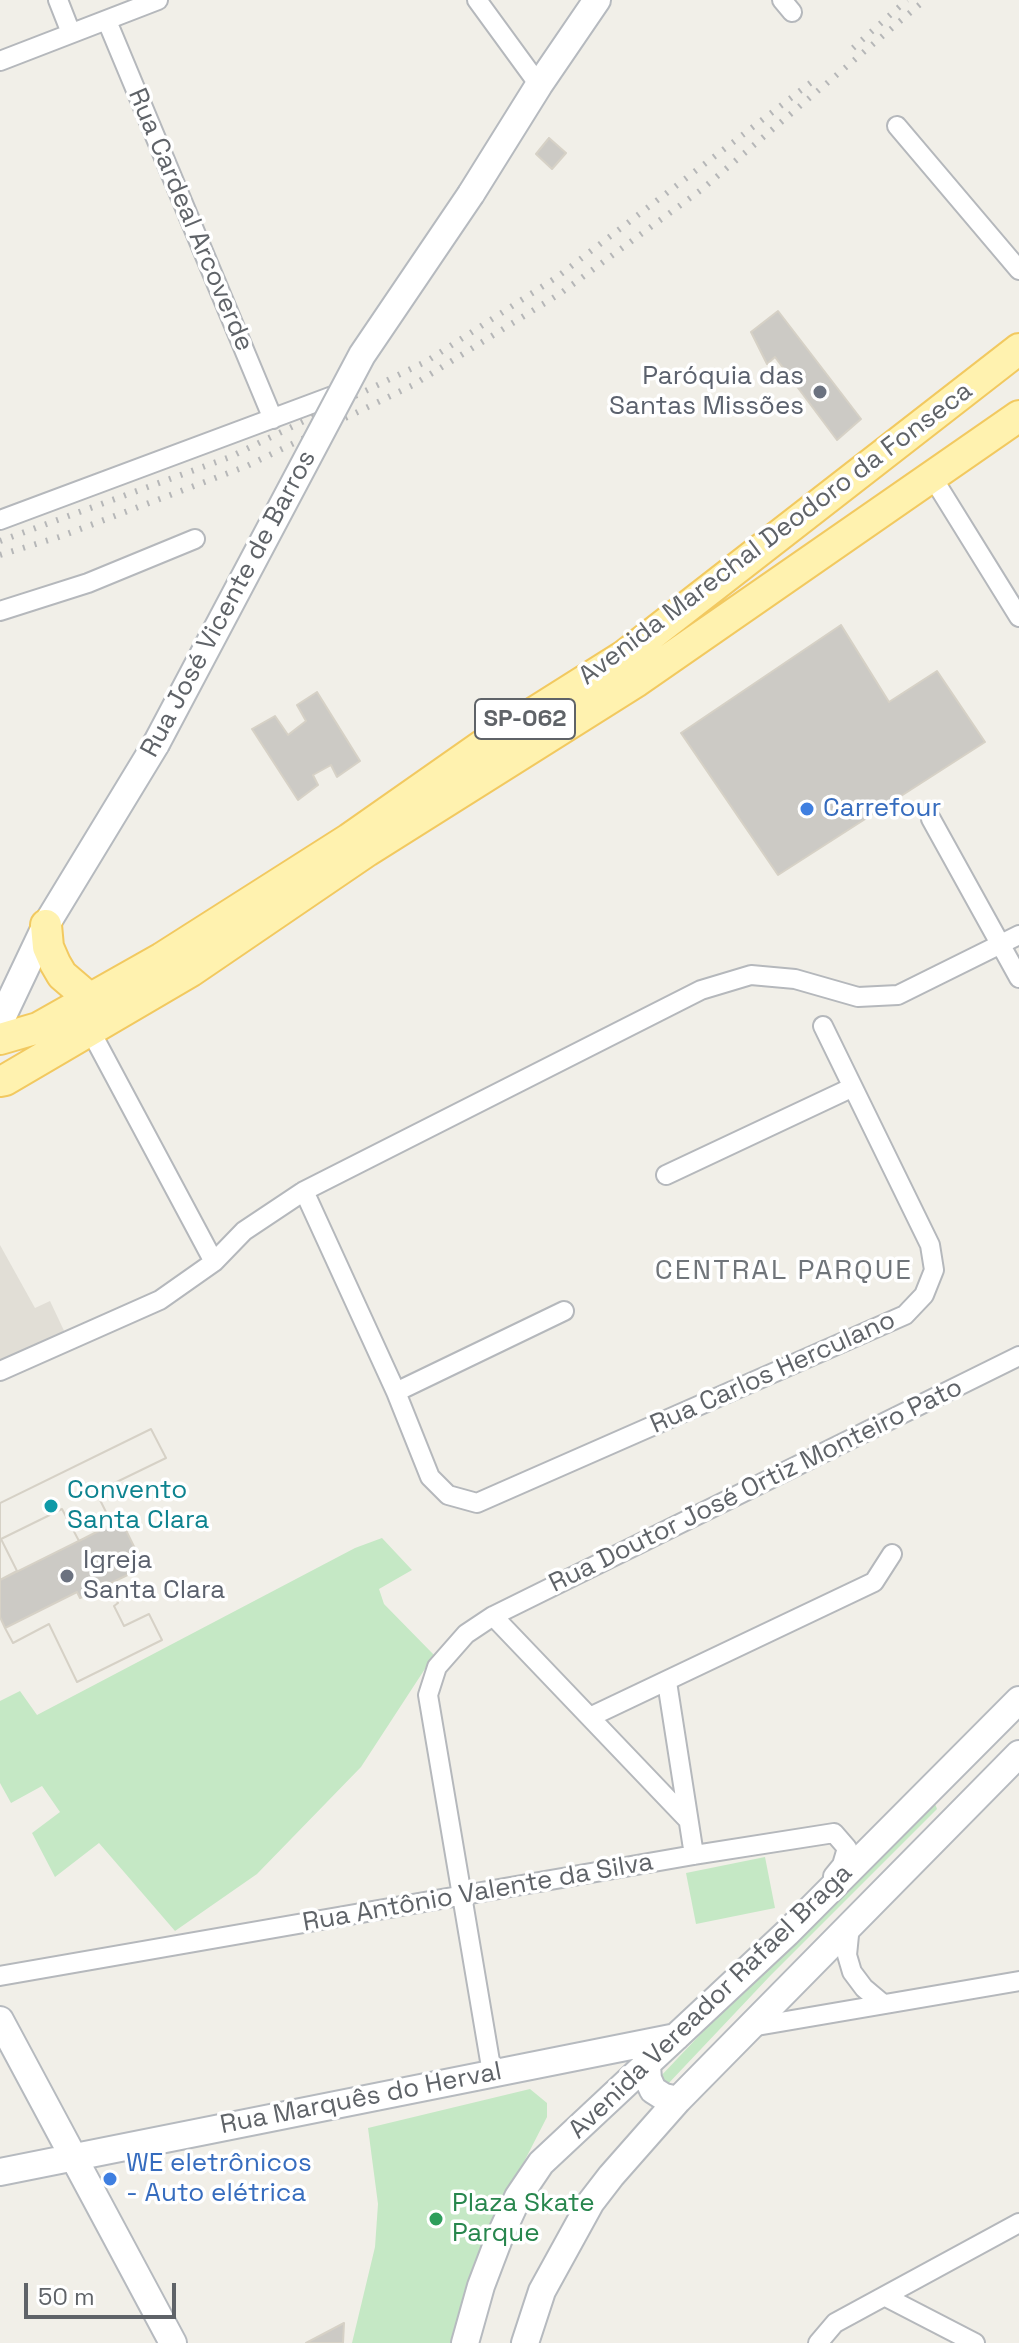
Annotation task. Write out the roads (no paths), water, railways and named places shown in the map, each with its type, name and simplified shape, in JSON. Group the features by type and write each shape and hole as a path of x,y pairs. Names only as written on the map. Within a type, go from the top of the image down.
{"main road":[{"name":"Rua José Vicente de Barros","path":"0,1022 46,925 156,744 362,355 597,0"},
{"name":"Avenida Marechal Deodoro da Fonseca","path":"0,1039 38,1028 162,958 336,847 486,743 624,656 1019,349"},
{"name":"Avenida Marechal Deodoro da Fonseca","path":"0,1081 191,971 359,856 637,681 1019,416"},
{"path":"800,520 790,542 792,552 803,565"},
{"path":"46,925 48,947 62,975 90,999 90,1030"},
{"name":"Avenida Vereador Rafael Braga","path":"465,2343 481,2286 518,2197 541,2163 787,1933 1019,1700"},
{"name":"Avenida Vereador Rafael Braga","path":"525,2343 542,2291 591,2202 678,2100 1019,1754"},
{"path":"0,2020 173,2343"},
{"name":"Rua Marquês do Herval","path":"0,2172 676,2037"},
{"path":"647,2066 653,2090 664,2097 678,2100"}],"street":[{"path":"58,0 71,33"},
{"path":"477,0 539,85"},
{"path":"0,61 154,1"},
{"name":"Rua Cardeal Arcoverde","path":"107,21 273,419"},
{"path":"897,126 1019,270"},
{"path":"0,520 359,386"},
{"path":"931,475 1019,617"},
{"path":"0,611 88,583 195,539"},
{"path":"931,819 1019,978"},
{"path":"0,1371 160,1300 214,1262 244,1231 304,1191 701,990 751,975 795,979 858,997 898,995 1019,935"},
{"name":"Rua Carlos Herculano","path":"396,1392 430,1477 448,1495 477,1503 905,1315 924,1295 934,1270 930,1245 823,1026"},
{"path":"90,1030 214,1262"},
{"path":"666,1175 851,1088"},
{"path":"304,1191 396,1392 564,1311"},
{"name":"Rua Doutor José Ortiz Monteiro Pato","path":"492,2073 428,1695 437,1667 466,1634 493,1616 1019,1356"},
{"path":"590,1717 874,1582 892,1554"},
{"path":"493,1616 688,1820"},
{"path":"667,1682 694,1855"},
{"name":"Rua Antônio Valente da Silva","path":"0,1976 834,1833 847,1848 842,1865 787,1933"},
{"path":"850,1924 847,1955 852,1972 864,1988 883,2004"},
{"path":"751,2027 1019,1981"},
{"path":"818,2343 835,2323 1019,2223"},
{"path":"886,2297 975,2343"}],"railway":[{"path":"853,48 907,0"},
{"path":"0,555 59,537 247,466 413,385 561,293 701,190 925,0"},
{"path":"0,541 230,457 427,361 557,277 813,81"}],"place":[{"name":"Paróquia das Santas Missões","path":"820,392"},
{"name":"Carrefour","path":"807,809"},
{"name":"Convento Santa Clara","path":"51,1506"},
{"name":"Igreja Santa Clara","path":"67,1576"},
{"name":"WE eletrônicos - Auto elétrica","path":"110,2179"},
{"name":"Plaza Skate Parque","path":"436,2219"}],"district":[{"name":"CENTRAL PARQUE","path":"784,1271"}]}
